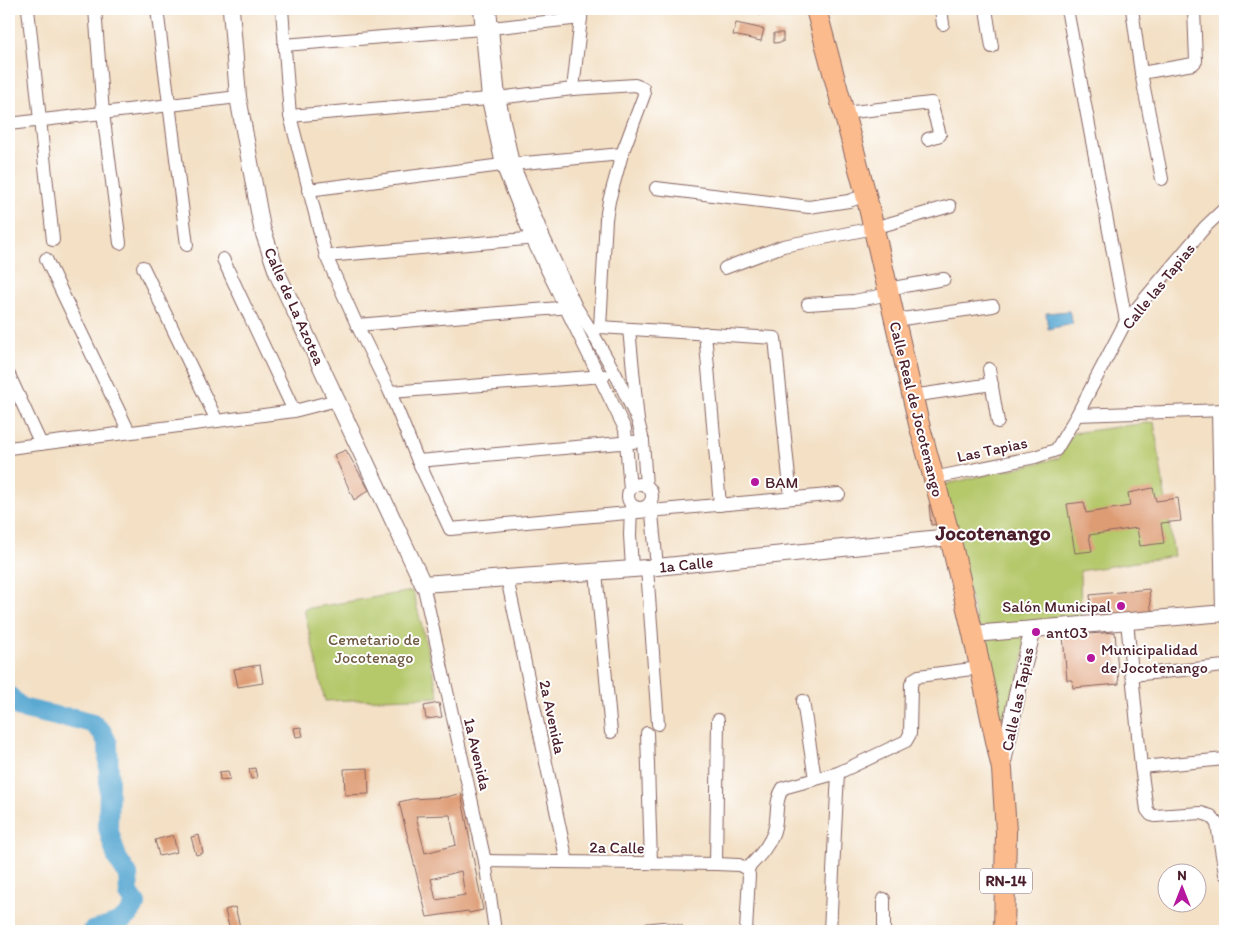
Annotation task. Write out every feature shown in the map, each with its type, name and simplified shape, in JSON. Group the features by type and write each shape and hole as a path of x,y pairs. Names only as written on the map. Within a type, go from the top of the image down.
{"main road":[{"name":"Calle Real de Jocotenango","path":"816,9 866,195 912,396 950,537 1002,769 1006,832 1004,931"}],"street":[{"path":"28,9 53,240"},
{"path":"95,9 103,113 120,243"},
{"path":"157,9 187,245"},
{"name":"Calle de La Azotea","path":"231,9 238,97 262,228 278,275 423,584"},
{"path":"282,9 290,116 326,256 390,392 418,461 449,528 452,530 652,506 720,505 839,494"},
{"path":"480,9 487,28"},
{"path":"490,9 487,28 493,98 507,165 538,238 571,307 598,376 625,429 630,508 645,568 658,724"},
{"path":"941,9 944,24"},
{"path":"986,9 992,47"},
{"path":"1067,9 1126,321"},
{"path":"1132,9 1141,73 1162,179"},
{"path":"1141,73 1193,64 1196,60 1194,9"},
{"path":"284,45 487,28 581,13 573,89"},
{"path":"290,116 573,89 635,86 642,88 644,94 622,154 609,201 596,330"},
{"path":"9,124 238,97"},
{"path":"844,113 931,103 940,135 928,139"},
{"path":"308,190 507,165 622,154"},
{"path":"656,188 809,208 849,202 866,195"},
{"path":"725,268 783,246 874,228 950,206"},
{"name":"Calle las Tapias","path":"1056,450 1126,321 1205,227 1223,213"},
{"path":"326,256 538,238"},
{"path":"46,259 129,432"},
{"path":"223,259 294,411"},
{"path":"142,267 217,421"},
{"path":"808,304 854,301 944,278"},
{"path":"894,320 993,306"},
{"path":"357,325 571,307 596,330 638,421"},
{"path":"596,330 629,329 775,338 791,498"},
{"path":"629,329 646,486 652,494 645,568"},
{"path":"704,333 720,505"},
{"path":"989,369 998,422"},
{"path":"9,375 41,444"},
{"path":"390,392 616,375"},
{"path":"912,396 992,384"},
{"path":"9,448 294,411 337,400"},
{"path":"973,634 1223,613 1221,410 1076,415"},
{"path":"418,461 642,441"},
{"name":"Las Tapias","path":"934,478 1035,457 1056,450"},
{"path":"630,490 639,484 646,486"},
{"name":"1a Calle","path":"423,584 645,568 950,537"},
{"path":"414,565 461,581"},
{"path":"596,572 611,732"},
{"name":"2a Avenida","path":"507,578 567,862"},
{"name":"1a Avenida","path":"423,584 486,861 495,931"},
{"path":"1127,622 1131,675 1147,810 1151,815 1156,816 1201,813 1214,819 1225,874"},
{"name":"Calle las Tapias","path":"1002,769 1021,675 1033,630"},
{"path":"1131,675 1225,666"},
{"path":"746,931 749,876 747,869 758,858 775,828 778,794 783,788 838,773 906,741 910,734 911,684 914,679 919,676 979,668"},
{"path":"803,701 815,779"},
{"path":"716,864 718,720"},
{"path":"647,733 651,863"},
{"path":"1141,767 1225,759"},
{"path":"830,931 838,773"},
{"name":"2a Calle","path":"486,861 716,864 739,865 747,869"},
{"path":"884,899 884,931"},
{"path":"634,931 664,928 678,931"}],"green space":[{"path":"1154,422 1174,556 1080,571 1081,619 978,628 942,485 1059,458 1073,433"},
{"name":"Cemetario de Jocotenago","path":"413,591 439,697 325,701 304,609"},
{"path":"1028,635 1002,756 979,639"}],"water":[{"path":"1069,311 1073,324 1048,329 1046,313"}],"building":[{"path":"758,9 768,9 769,13 759,15"},
{"path":"736,23 764,29 761,41 733,35"},
{"path":"774,33 783,33 783,42 774,43"},
{"path":"346,450 369,490 354,500 334,455"},
{"path":"1153,488 1156,501 1178,498 1181,521 1161,523 1164,543 1140,546 1137,528 1089,535 1092,551 1075,553 1067,504 1084,502 1086,513 1130,506 1128,493"},
{"path":"935,504 938,524 931,525 929,505"},
{"name":"Salón Municipal","path":"1149,589 1152,618 1093,624 1090,595"},
{"name":"Municipalidad de Jocotenango","path":"1115,632 1119,684 1073,688 1072,680 1067,680 1063,636"},
{"path":"260,665 263,683 238,687 234,669"},
{"path":"439,703 442,717 426,719 424,706"},
{"path":"301,727 303,736 296,737 294,728"},
{"path":"255,768 257,778 251,779 249,769"},
{"path":"368,768 369,794 345,795 344,769"},
{"path":"228,771 230,779 220,780 219,772"},
{"path":"461,793 483,910 427,917 399,802 412,799 447,797","holes":["450,815 456,845 425,853 416,816","461,871 465,895 436,900 431,879"]},
{"path":"173,835 177,852 159,856 155,840"},
{"path":"199,835 203,853 196,855 191,837"},
{"path":"235,907 241,931 230,931 225,910"}],"waterway":[{"path":"9,696 21,708 92,723 102,732 108,744 108,828 117,858 128,875 129,894 136,904 123,920 92,931"}],"place":[{"name":"BAM","path":"755,482"},
{"name":"Salón Municipal","path":"1121,606"},
{"name":"ant03","path":"1036,632"},
{"name":"Municipalidad de Jocotenango","path":"1091,658"}],"district":[{"name":"Jocotenango","path":"993,533"}]}
